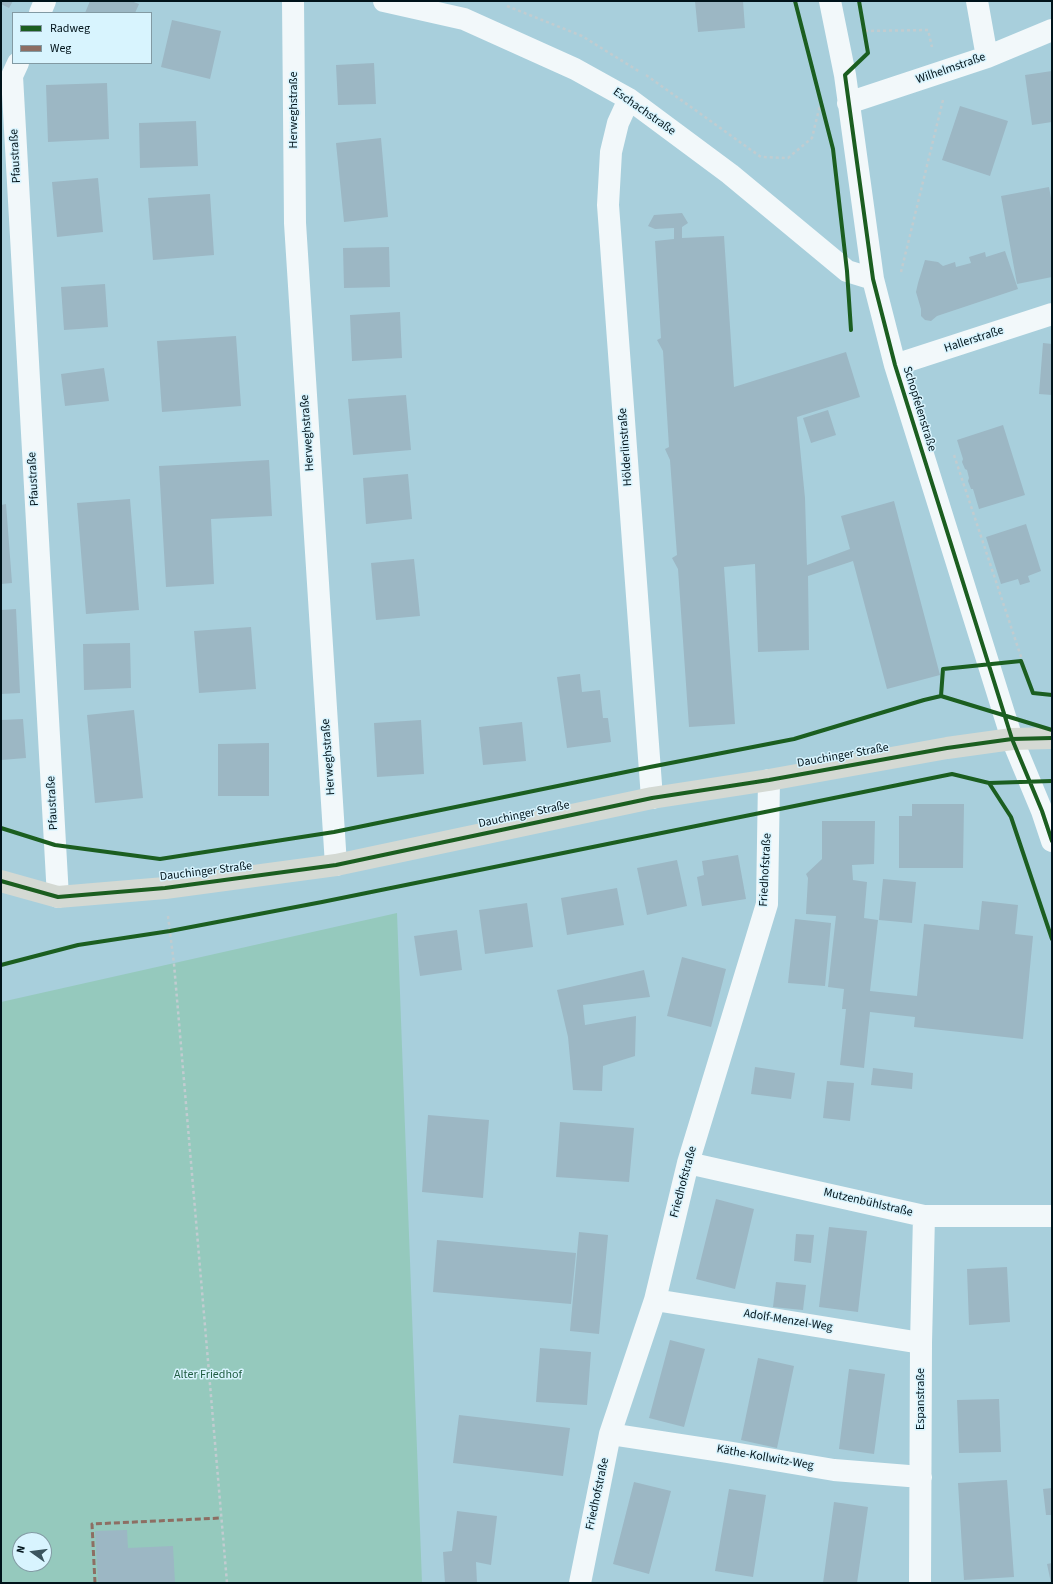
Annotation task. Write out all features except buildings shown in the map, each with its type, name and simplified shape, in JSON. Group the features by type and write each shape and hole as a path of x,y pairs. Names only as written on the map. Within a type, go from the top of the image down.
{"main road":[{"name":"Dauchinger Straße","path":"1,881 58,897 165,888 336,865 652,798 769,780 947,748 1012,739 1052,738"}],"street":[{"path":"40,12 45,1"},
{"name":"Herweghstraße","path":"293,1 295,223 336,865"},
{"name":"Eschachstraße","path":"384,1 464,19 575,69 629,99 730,174 847,271 873,279"},
{"name":"Schopfelenstraße","path":"830,1 845,75 873,279 895,365 1012,739 1042,811 1052,841"},
{"path":"977,1 986,57"},
{"name":"Wilhelmstraße","path":"848,103 986,57 1052,30"},
{"name":"Pfaustraße","path":"18,64 12,76 58,897"},
{"name":"Hölderlinstraße","path":"629,99 618,123 611,152 608,205 652,798"},
{"name":"Hallerstraße","path":"895,365 1052,314"},
{"name":"Friedhofstraße","path":"580,1583 610,1434 655,1300 688,1162 767,904 769,780"},
{"name":"Mutzenbühlstraße","path":"688,1162 924,1216 1052,1216"},
{"name":"Espanstraße","path":"920,1583 921,1343 924,1216"},
{"name":"Adolf-Menzel-Weg","path":"655,1300 921,1343"},
{"name":"Käthe-Kollwitz-Weg","path":"610,1434 834,1470 921,1477"}],"path":[{"path":"795,1 819,96"},
{"path":"501,4 582,36 659,84 760,157 788,158 812,138 821,103"},
{"path":"866,39 865,32 928,30 933,50"},
{"path":"899,278 943,97"},
{"path":"821,103 823,111"},
{"path":"821,103 852,129"},
{"path":"952,448 1033,693 1052,695"},
{"path":"168,916 174,964 227,1583"}],"green space":[{"name":"Alter Friedhof","path":"397,913 422,1583 1,1583 1,1002"}],"marked path":[{"path":"95,1583 92,1524 221,1518"}],"cycle path":[{"path":"795,1 833,149 847,271 851,330"},
{"path":"859,1 868,53 845,75 873,279 895,365 1012,739 1042,811 1052,841"},
{"path":"941,696 943,669 1021,661 1033,693 1052,695"},
{"path":"1,828 55,845 160,859 334,832 794,739 941,696 1052,730"},
{"path":"1,881 58,897 165,888 336,865 652,798 769,780 947,748 1012,739 1052,738"},
{"path":"1,965 78,945 170,931 322,902 952,774 989,783 1052,781"},
{"path":"989,783 1011,817 1052,939"}]}
